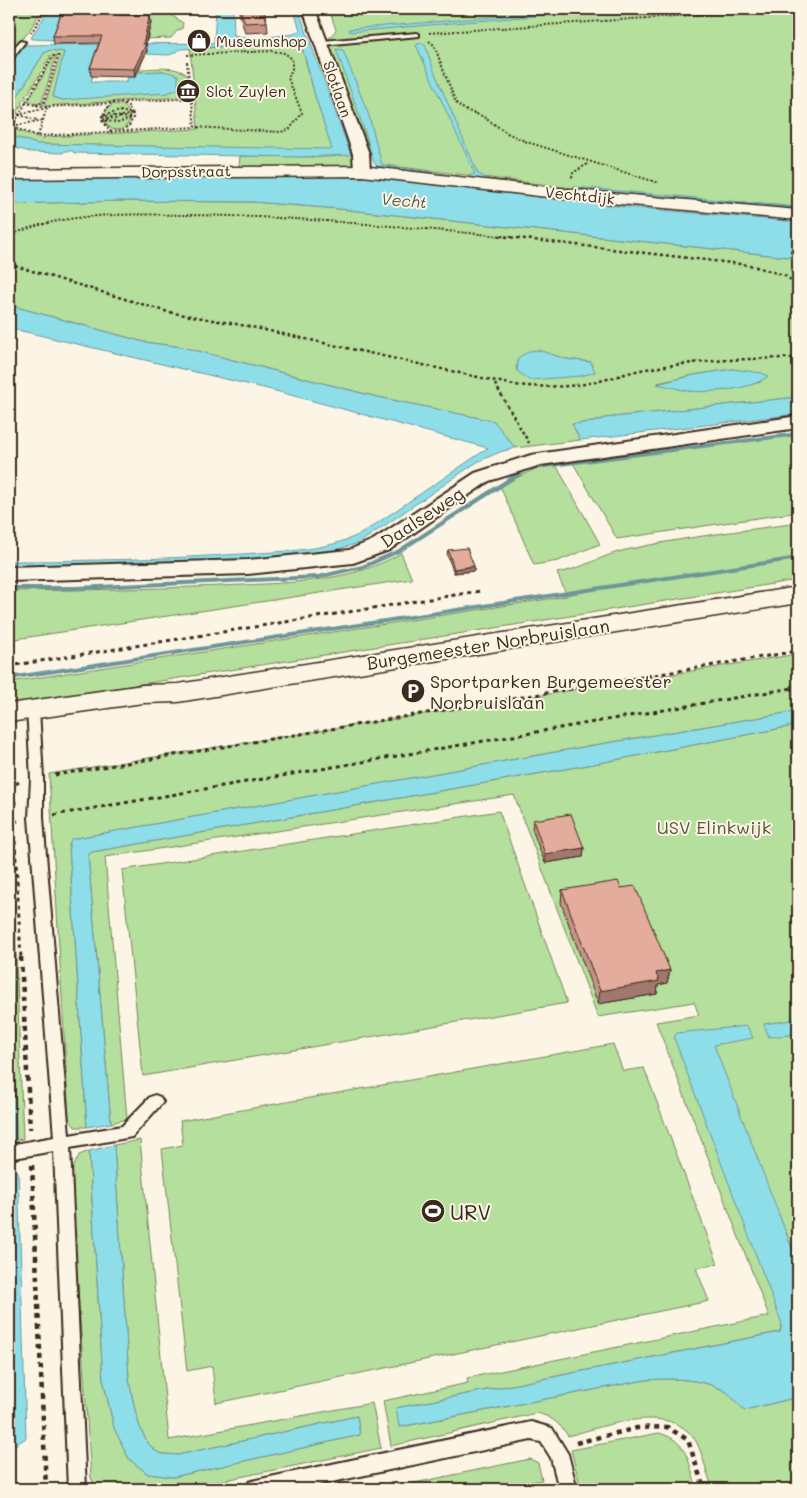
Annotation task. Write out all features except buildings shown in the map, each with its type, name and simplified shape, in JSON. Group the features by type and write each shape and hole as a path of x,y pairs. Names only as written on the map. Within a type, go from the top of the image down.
{"street":[{"name":"Slotlaan","path":"309,9 361,154 362,170"},
{"name":"Dorpsstraat","path":"9,174 362,170"},
{"name":"Vechtdijk","path":"362,170 549,192 798,215"},
{"name":"Daalseweg","path":"9,574 248,567 353,556 381,546 482,477 538,458 798,422"},
{"name":"Burgemeester Norbruislaan","path":"21,717 143,704 178,693 798,595"}],"lane":[{"path":"322,43 418,34"},
{"path":"9,59 22,42"},
{"path":"21,717 37,778 36,818 62,1142 77,1489"},
{"path":"9,1152 126,1132 155,1102"},
{"path":"256,1489 290,1486 531,1431 546,1434 559,1454 568,1489"}],"path":[{"path":"22,42 30,35 46,9"},
{"path":"418,34 778,9"},
{"path":"418,34 434,45 456,103 465,110 482,116 507,133 528,142 661,184"},
{"path":"12,126 38,136 195,128 280,132 289,130 302,113 288,78 292,69 292,59 285,53 263,51 187,55"},
{"path":"12,126 53,56 58,56 44,102 36,105"},
{"path":"188,62 195,128"},
{"path":"18,115 47,108 193,98"},
{"path":"120,102 128,106 133,114 133,118 129,126 120,132"},
{"path":"111,103 104,110 102,120 107,130 112,132"},
{"path":"25,104 47,108"},
{"path":"38,136 41,120 47,108"},
{"path":"102,116 116,111 133,114"},
{"path":"116,111 118,123"},
{"path":"109,122 126,112"},
{"path":"108,113 127,121"},
{"path":"102,120 133,114"},
{"path":"18,115 41,120"},
{"path":"102,116 133,118"},
{"path":"102,120 118,123 133,118"},
{"path":"12,126 41,120"},
{"path":"9,236 22,230 52,222 124,214 222,215 348,222 544,240 749,265 784,275 798,285"},
{"path":"790,252 798,252"},
{"path":"9,264 168,312 247,326 478,377 495,383 580,386 643,370 690,363 752,358 798,358"},
{"path":"495,383 538,458"},
{"path":"9,666 480,591"},
{"path":"9,788 18,783 37,778 798,651"},
{"path":"9,823 798,687"},
{"path":"570,1444 637,1428 667,1427 688,1440 704,1489"}],"green space":[{"path":"9,9 43,9 27,34 14,46 9,46"},
{"path":"95,9 166,9 166,11 179,11 171,15 183,23 182,29 178,30 171,38 108,40 125,17 127,10"},
{"path":"329,9 798,9 798,211 646,197 376,164 326,42 336,30"},
{"path":"301,43 315,96 332,147 330,150 37,144 9,135 9,128 43,140 44,137 198,129 190,49"},
{"path":"50,50 64,52 53,97 63,100 164,71 139,72 140,69 158,68 177,70 187,75 189,95 44,106 42,104 46,101 60,56 49,56 51,58 47,60 49,62 45,63 47,65 39,74 40,76 35,81 36,83 32,85 34,86 30,88 31,90 25,96 27,97 21,103 23,105 19,107 18,113 15,115 16,117 12,119 9,126 9,110 44,53"},
{"path":"54,56 56,56 42,102 37,104 28,102"},
{"path":"117,104 127,107 130,117 127,127 117,130 107,127 104,117 107,107"},
{"path":"350,151 356,151 356,164 347,167 239,167 240,156 331,157 351,153"},
{"path":"120,201 253,202 340,209 798,258 798,397 605,418 594,422 573,424 580,440 515,448 493,421 373,396 182,347 144,342 9,305 9,204","holes":["553,355 566,359 591,362 517,371 516,366","733,369 761,382 726,390 689,391 658,383"]},
{"path":"798,434 798,512 617,539 573,463"},
{"path":"556,465 600,544 558,561 534,565 500,486 533,470"},
{"path":"798,523 798,580 9,705 9,682 567,596 557,573 617,552 690,538"},
{"path":"401,553 412,579 9,640 9,591 168,588 314,580 360,571"},
{"path":"798,654 798,711 589,746 72,839 69,845 87,1127 75,1127 69,1119 49,774"},
{"name":"USV Elinkwijk","path":"798,725 798,1264 786,1232 783,1324 779,1332 396,1408 400,1427 645,1380 666,1379 696,1381 716,1387 728,1393 745,1410 798,1397 798,1489 713,1489 698,1445 687,1431 673,1423 657,1419 620,1422 568,1436 555,1421 537,1413 391,1446 383,1401 468,1383 467,1378 769,1316 656,1022 699,1015 694,1002 598,1017 514,795 105,857 127,1119 111,1123 88,855 92,852 599,763"},
{"path":"9,804 23,1139 16,1140"},
{"path":"499,811 567,1003 143,1076 122,870"},
{"name":"URV","path":"613,1044 623,1071 644,1068 718,1264 696,1268 709,1301 216,1403 212,1366 187,1371 162,1149 183,1145 180,1121"},
{"path":"140,1140 169,1440 372,1403 381,1448 182,1489 97,1489 91,1478 70,1175 79,1155 89,1151 103,1379 114,1428 129,1459 148,1474 173,1477 360,1435 357,1416 178,1455 159,1453 146,1440 138,1420 129,1379 114,1145"},
{"path":"659,1433 676,1441 682,1447 689,1462 697,1489 581,1489 571,1450"},
{"path":"530,1459 538,1463 542,1480 497,1489 401,1489 400,1486"}],"water":[{"path":"49,9 66,9 53,40 31,38"},
{"path":"216,9 233,9 234,35 251,39 294,34 300,30 295,14 300,14 351,155 302,157 74,153 74,151 64,151 63,153 30,152 9,146 9,135 37,144 332,149 301,43 296,42 181,49 170,55 146,54 147,52 92,75 91,82 127,82 128,77 136,77 139,72 164,71 178,75 178,89 167,93 63,100 53,97 64,52 50,50 44,53 9,110 9,69 23,45 210,43 214,42"},
{"path":"590,9 615,9 350,32 349,29"},
{"path":"421,43 425,45 434,71 478,174 489,179 563,188 460,178 377,166 373,161 366,135 336,49 343,50 369,116 382,165 465,177 475,174 416,45"},
{"name":"Vecht","path":"358,175 616,206 798,222 798,258 340,209 253,202 120,201 9,204 9,177"},
{"path":"574,187 798,207 798,208 602,192"},
{"path":"9,305 144,342 182,347 373,396 494,421 515,448 477,462 359,543 327,552 224,562 9,568 9,561 213,556 320,547 350,539 364,532 488,448 272,390 9,328"},
{"path":"538,350 566,359 591,362 595,372 581,376 529,380 517,371 518,358 529,351"},
{"path":"733,369 762,373 768,376 752,385 718,391 688,391 657,384 694,375"},
{"path":"798,397 798,414 580,440 572,424 594,422 605,418"},
{"path":"798,711 798,725 599,763 92,852 88,855 111,1123 87,1127 69,845 71,839 589,746"},
{"path":"9,846 16,1140 9,1142"},
{"path":"798,1019 798,1034 769,1037 764,1024"},
{"path":"747,1026 753,1038 714,1045 798,1264 798,1397 745,1410 725,1391 696,1381 676,1379 645,1380 399,1427 396,1408 780,1332 782,1324 674,1038 677,1033"},
{"path":"114,1145 129,1379 141,1430 152,1448 161,1454 178,1455 357,1416 360,1435 173,1477 148,1474 129,1459 114,1428 103,1379 89,1151"},
{"path":"18,1171 26,1438 9,1449 9,1173"}],"waterway":[{"path":"9,588 76,588 318,577 364,567 399,551 527,468 798,434"},
{"path":"9,678 798,558"}],"place":[{"name":"Museumshop","path":"199,41"},
{"name":"Slot Zuylen","path":"188,91"},
{"name":"Sportparken Burgemeester Norbruislaan","path":"413,691"},
{"name":"URV","path":"433,1211"}]}
